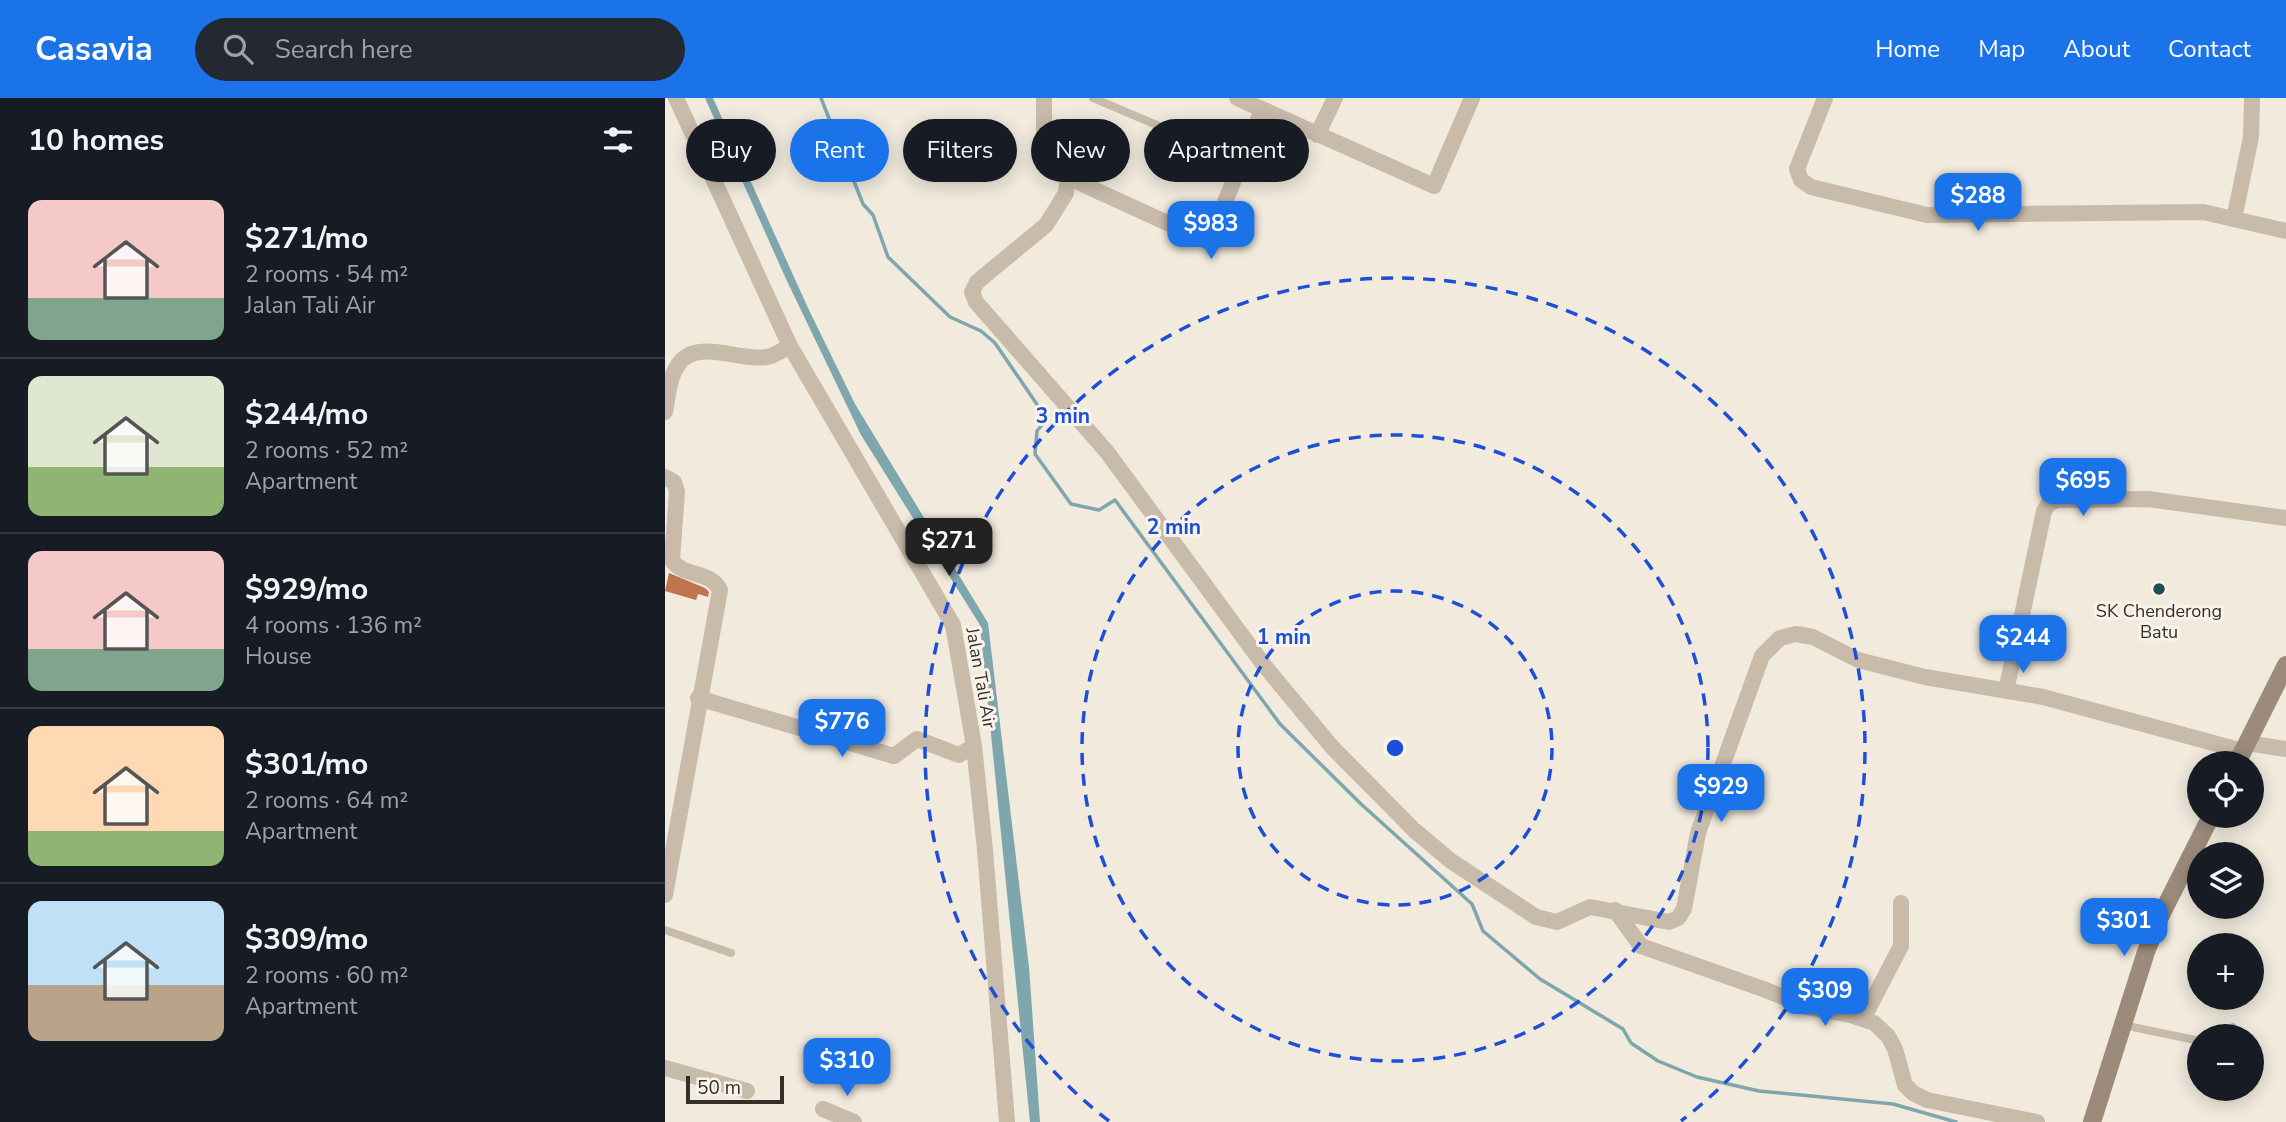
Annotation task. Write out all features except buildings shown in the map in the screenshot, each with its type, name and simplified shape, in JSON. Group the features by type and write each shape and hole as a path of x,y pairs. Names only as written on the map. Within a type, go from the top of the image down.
{"street":[{"name":"Jalan Tali Air","path":"676,98 790,346 881,505 945,606 960,649 974,746 1007,1122"},
{"path":"1044,98 1045,119"},
{"path":"1237,98 1434,186 1472,98"},
{"path":"1317,135 1335,98"},
{"path":"1825,98 1797,169 1801,180 1811,187 1927,215 2203,212 2286,231"},
{"path":"2234,219 2251,137 2252,98"},
{"path":"1258,119 1262,110"},
{"path":"1068,182 1065,196 1046,225 974,286 975,302 1107,452 1263,664 1332,747 1414,830 1451,861 1535,916 1557,922 1583,908 1615,910 1669,922 1678,918 1684,909 1698,833 1762,656 1780,638 1796,634 1813,637 1858,660 1925,677 2043,697 2239,751"},
{"path":"1078,182 1209,242 1233,182"},
{"path":"665,412 673,374 679,362 690,354 703,352 758,358 771,356 790,346"},
{"path":"665,477 674,482 677,492 672,560 682,570 711,579 720,590 698,698 665,895"},
{"path":"2006,691 2044,511 2049,503 2058,500 2148,499 2286,518"},
{"path":"2244,751 2286,666"},
{"path":"698,698 894,756 917,739 959,755 974,746"},
{"path":"2257,751 2286,749"},
{"path":"2092,1122 2160,916 2205,828"},
{"path":"1863,1019 1901,946 1901,903"},
{"path":"1615,910 1641,946 1807,1007 1874,1023 1888,1036 1905,1085 1913,1093 1927,1100 2037,1122"},
{"path":"665,1068 747,1091"},
{"path":"823,1109 855,1122"}],"lane":[{"path":"1093,98 1144,120"},
{"path":"665,930 731,953"},
{"path":"2123,1025 2187,1038"}],"water":[{"path":"705,98 713,98 722,119 714,119"},
{"path":"743,182 751,182 855,404 988,623 1029,967 1040,1122 1030,1122 980,625 861,435"}],"waterway":[{"path":"821,98 863,204 873,215 888,257 950,317 981,331 995,343 1047,419 1037,431 1035,454 1071,504 1099,510 1115,500 1280,724 1361,804 1472,904 1483,931 1540,979 1623,1029 1631,1043 1658,1061 1697,1077 1759,1091 1893,1104 1956,1122"}],"place":[{"name":"SK Chenderong Batu","path":"2159,589"}]}
